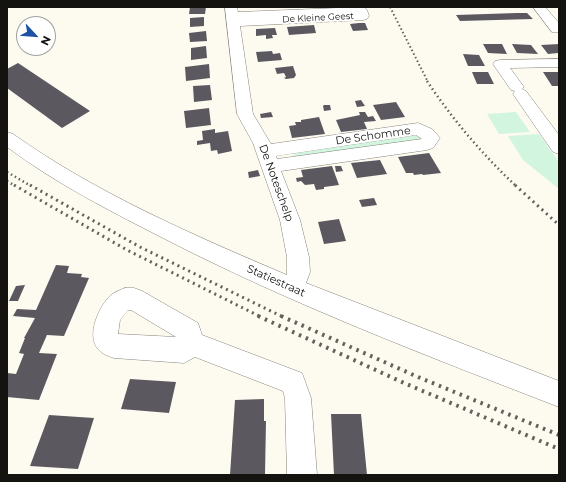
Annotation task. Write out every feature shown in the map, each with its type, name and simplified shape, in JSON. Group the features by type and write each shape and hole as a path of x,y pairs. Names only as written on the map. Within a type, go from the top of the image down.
{"street":[{"path":"539,7 557,29"},
{"name":"De Kleine Geest","path":"361,10 363,16 232,15 361,10"},
{"name":"De Noteschelp","path":"232,15 245,114 268,158 290,220 298,257 299,272 293,289"},
{"path":"559,63 500,64 559,148"},
{"name":"De Schomme","path":"418,130 426,133 431,138 427,144 268,158 418,130"},
{"name":"Statiestraat","path":"7,138 28,154 80,185 173,233 293,289 559,394"},
{"path":"192,344 293,382 298,398 302,475"}],"green space":[{"path":"516,112 530,132 499,134 487,114"},
{"path":"420,134 424,140 295,157 293,151"},
{"path":"539,134 559,162 559,189 523,160 508,136"}],"building":[{"path":"190,7 206,7 205,14 189,14"},
{"path":"527,13 533,19 460,21 456,15"},
{"path":"204,17 204,26 190,27 190,18"},
{"path":"365,23 368,30 353,31 350,24"},
{"path":"314,25 316,33 289,35 287,27"},
{"path":"275,28 277,35 272,35 273,38 266,39 266,35 256,36 256,29"},
{"path":"206,31 207,41 190,42 189,33"},
{"path":"483,44 502,44 507,54 488,53"},
{"path":"512,44 531,45 538,54 517,53"},
{"path":"559,44 558,53 548,54 541,45"},
{"path":"206,46 207,58 191,60 191,48"},
{"path":"272,51 273,54 280,53 282,60 258,62 256,52"},
{"path":"463,54 479,55 485,66 468,66"},
{"path":"18,63 90,111 62,128 7,88 7,69"},
{"path":"209,64 210,78 186,81 185,67"},
{"path":"293,66 296,75 294,78 286,79 284,78 286,77 284,73 277,74 275,68"},
{"path":"472,72 488,72 494,84 477,84"},
{"path":"543,72 559,72 559,86 552,86"},
{"path":"210,85 212,100 194,102 193,86"},
{"path":"361,100 365,106 357,107 355,101"},
{"path":"396,102 405,117 381,120 373,105"},
{"path":"324,105 330,105 331,110 324,111"},
{"path":"209,108 211,125 186,128 184,111"},
{"path":"271,112 273,117 261,118 260,114"},
{"path":"359,112 365,112 368,117 373,116 376,121 364,122 367,129 341,132 336,120 360,115"},
{"path":"319,117 325,134 292,138 289,126 296,125 295,122 301,122 301,120"},
{"path":"215,129 215,133 228,131 232,151 218,154 217,150 211,151 210,143 197,145 197,141 203,140 202,131"},
{"path":"429,153 441,173 414,175 413,173 406,173 398,157"},
{"path":"380,160 387,174 357,178 351,163"},
{"path":"332,166 339,185 324,187 324,189 316,190 314,184 305,185 301,181 297,182 296,178 303,177 301,170"},
{"path":"335,166 341,166 343,171 336,172"},
{"path":"258,170 260,176 249,178 248,172"},
{"path":"374,198 377,205 362,207 359,200"},
{"path":"339,219 346,241 324,244 318,222"},
{"path":"56,265 69,266 67,273 82,274 81,277 89,278 64,336 47,335 39,353 57,354 39,400 7,397 7,373 16,374 24,354 19,353 24,338 35,318 13,316 17,309 36,310"},
{"path":"25,285 18,301 9,301 16,286"},
{"path":"130,379 176,382 169,413 121,409"},
{"path":"264,399 264,421 266,421 265,475 230,475 235,400"},
{"path":"331,414 361,414 367,475 334,475"},
{"path":"49,415 94,418 78,469 30,466"}],"railway":[{"path":"390,7 428,82"},
{"path":"427,81 468,136 491,162 516,186"},
{"path":"7,172 31,186"},
{"path":"7,181 15,186"},
{"path":"14,185 127,250 261,317"},
{"path":"30,185 140,247 283,317"},
{"path":"515,185 559,225"},
{"path":"258,316 404,383 559,449"},
{"path":"281,316 418,377 559,435"}]}
